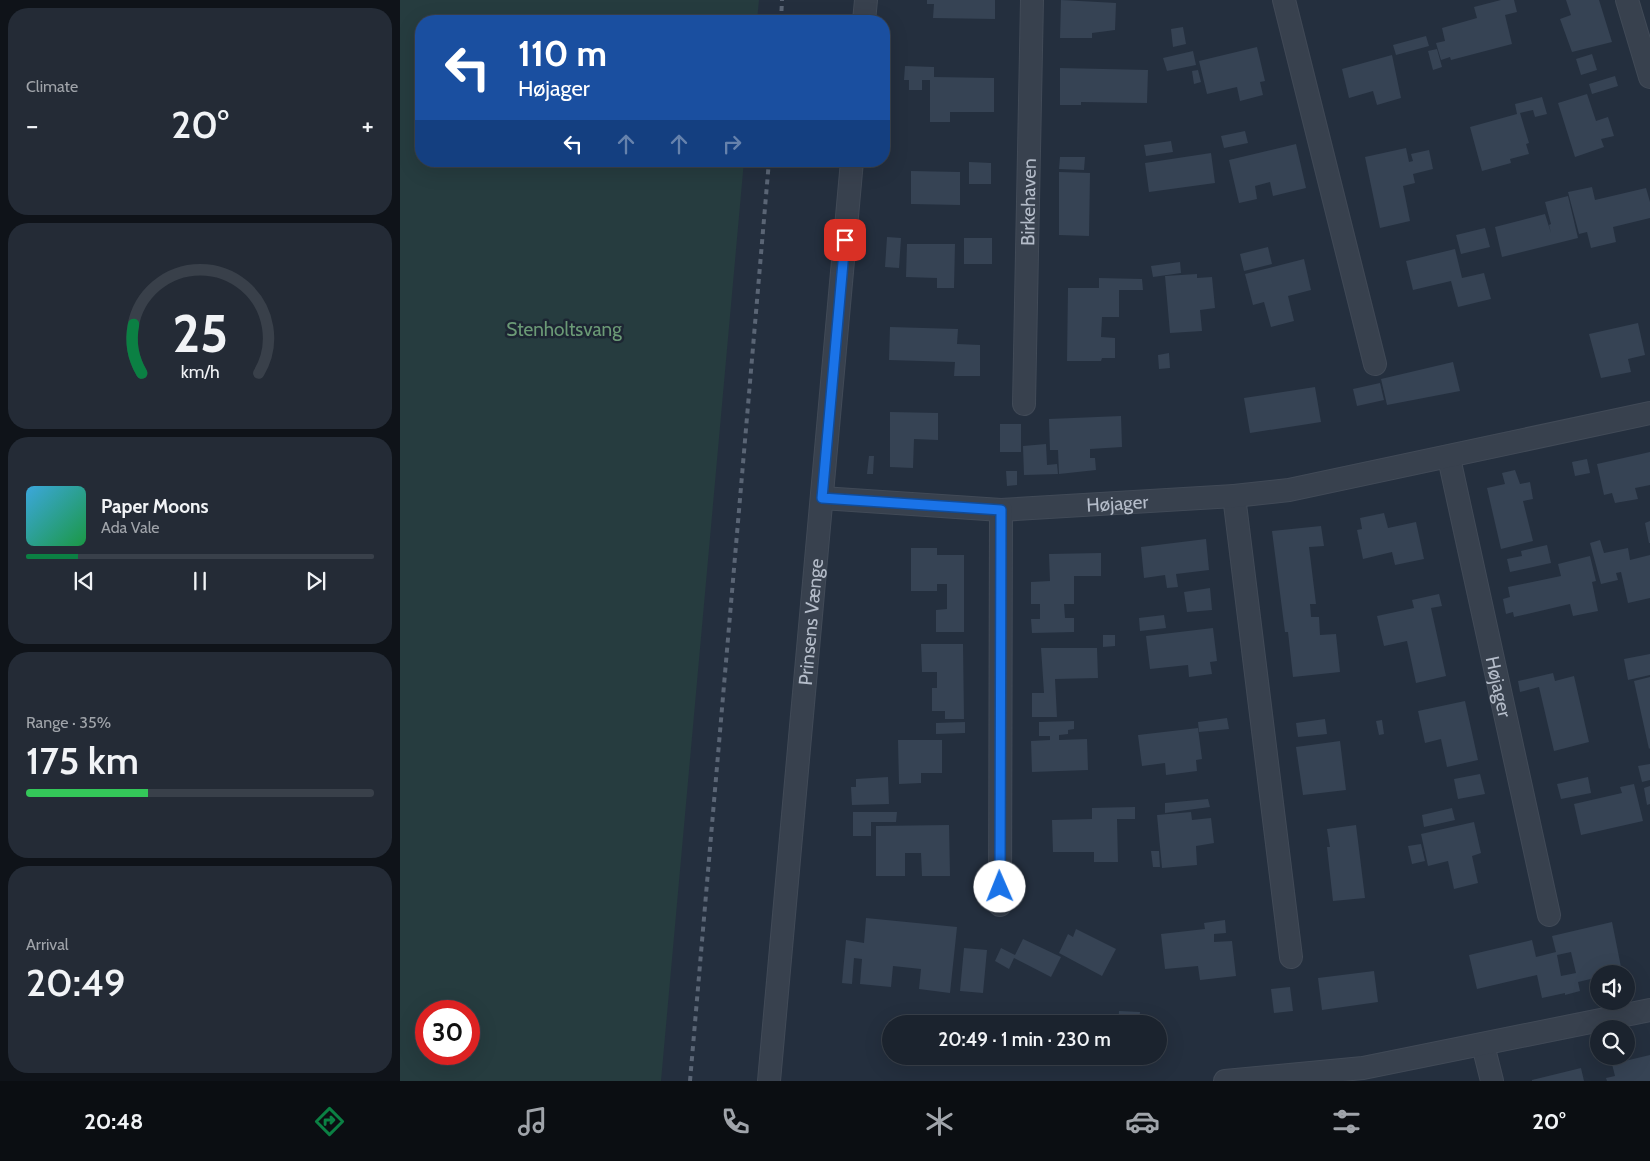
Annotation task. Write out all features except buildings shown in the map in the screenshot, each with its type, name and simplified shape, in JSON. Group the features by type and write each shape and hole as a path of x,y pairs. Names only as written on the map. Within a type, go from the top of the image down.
{"street":[{"path":"865,15 866,0"},
{"name":"Birkehaven","path":"1024,404 1032,0"},
{"path":"1284,0 1375,364"},
{"path":"1626,0 1650,77"},
{"name":"Prinsens Vænge","path":"769,1081 851,167"},
{"name":"Højager","path":"822,498 1001,510 1234,496 1289,490 1449,458 1650,413"},
{"name":"Højager","path":"1449,458 1549,915"},
{"path":"1234,496 1291,957"},
{"path":"1000,905 1001,510"},
{"path":"1225,1081 1267,1079 1363,1068 1650,1010"},
{"path":"1483,1045 1492,1081"},
{"path":"769,1081 784,1081"}],"green space":[{"name":"Stenholtsvang","path":"400,0 759,0 758,15 415,15 415,167 743,167 661,1081 400,1081"}],"railway":[{"path":"781,15 782,0"},
{"path":"690,1081 768,167"}],"route":[{"path":"845,240 822,498 1001,510 1000,887"}]}
